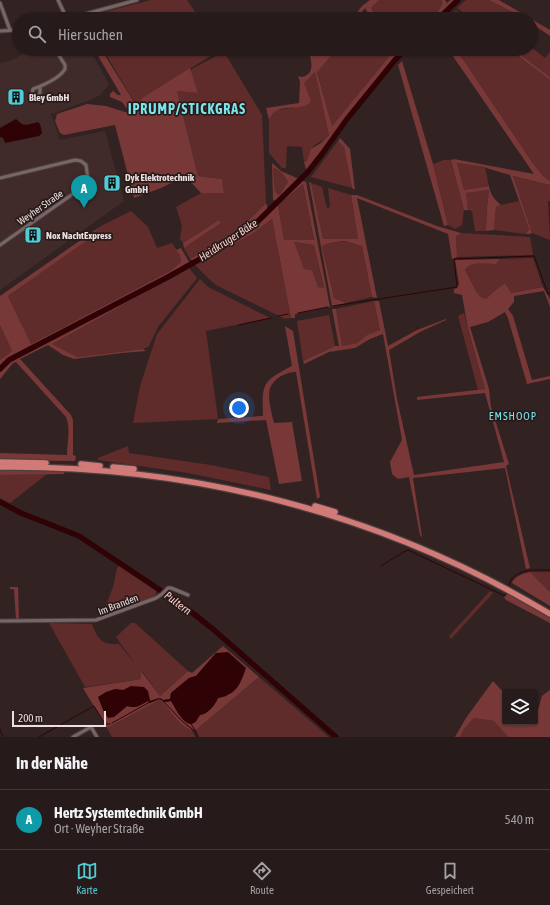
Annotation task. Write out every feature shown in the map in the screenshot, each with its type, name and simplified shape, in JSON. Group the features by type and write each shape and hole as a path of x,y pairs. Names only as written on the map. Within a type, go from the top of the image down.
{"highway":[{"path":"0,462 75,464 129,468 200,479 256,490 326,509 394,533 437,551 550,610"},
{"path":"0,467 59,467 134,473 199,482 270,498 329,514 393,537 504,586"},
{"path":"512,590 550,614"}],"street":[{"path":"58,0 64,12"},
{"path":"93,12 137,0"},
{"path":"0,3 10,30 0,31"},
{"path":"40,88 61,75 65,70 65,65 59,56"},
{"name":"Weyher Straße","path":"0,178 75,160 81,161 86,165 88,180 87,184 0,244"},
{"name":"Im Branden","path":"0,620 96,620 162,594 165,590 170,588 188,595"},
{"path":"73,737 91,727 97,737"}],"shaded area":[{"path":"151,0 187,0 195,12 104,12"},
{"path":"370,0 379,0 371,8 373,12 368,12 365,8 362,12 357,12"},
{"path":"379,0 441,0 444,3 437,12 373,12 371,8"},
{"path":"441,0 445,0 447,3 450,0 458,0 445,12 437,12 443,3"},
{"path":"466,0 489,0 512,12 462,12 457,8"},
{"path":"489,0 499,0 519,12 512,12"},
{"path":"538,23 550,30 550,36 538,28"},
{"path":"538,52 545,58 550,52 550,77 522,56 538,56"},
{"path":"19,56 93,56 109,84 100,95 93,99 51,114 60,140 105,131 124,201 0,290 0,63 12,60"},
{"path":"98,56 105,56 137,107 142,98 190,68 198,93 177,91 198,176 222,179 224,193 201,193 185,176 161,188 134,198 115,125 64,135 60,133 55,121 57,114 87,104 106,106 131,114 122,102 110,97 110,94 113,91 118,95 121,95"},
{"path":"107,56 211,56 142,98 137,107"},
{"path":"216,56 226,56 262,115 266,203 238,231 190,259 184,248 221,223 219,220 183,243 180,239 182,226 176,207 201,193 224,193 222,179 198,176 177,91 198,93 190,70"},
{"path":"330,56 390,56 332,126 317,71"},
{"path":"331,56 317,72 332,126 390,56 397,56 347,119 307,173 304,162 307,161 311,149 321,143 329,135 315,72 304,83 311,101 306,105 277,110 269,120 266,108 299,103 300,82 298,76 306,76 311,70 312,66 310,57"},
{"path":"453,56 461,56 532,162 543,176 550,181 550,185 513,176 532,233 526,234 529,229 510,175 485,167 457,163 464,190 489,186 493,197 501,205 496,207 494,230 486,231 489,190 466,193 468,210 464,210 451,160 454,159 534,174"},
{"path":"461,56 518,56 550,80 550,181 543,176"},
{"path":"518,56 522,56 550,77 550,80"},
{"path":"402,61 433,164 448,225 444,226 398,65"},
{"path":"315,72 329,135 313,147 307,161 304,162 302,147 287,146 286,168 282,168 269,153 269,120 271,114 276,110 302,107 311,101 303,83"},
{"path":"16,119 22,124 26,125 38,122 42,133 39,136 5,143 3,138 0,137 0,128"},
{"path":"340,138 350,149 355,190 352,188 344,147 338,141"},
{"path":"338,141 344,147 352,188 311,177"},
{"path":"444,160 451,160 464,210 462,225 455,229 448,225 433,164"},
{"path":"272,163 281,171 299,179 277,201 273,200","holes":["273,169 276,169 288,182 278,195 275,191"]},
{"path":"457,163 485,167 489,186 464,190"},
{"path":"274,168 282,174 288,182 278,195 275,191"},
{"path":"513,176 550,185 550,201 548,201 550,240 532,233"},
{"path":"300,180 306,182 330,307 295,314 295,318 291,318 272,219 252,234 195,265 194,262 226,245 251,228","holes":["303,184 314,240 284,240 278,205","294,242 314,245 324,288 318,287 312,270 304,269"]},
{"path":"309,182 311,183 323,239 358,239 351,195 357,195 437,226 461,233 456,236 457,257 452,259 448,234 357,198 377,298 372,297 362,246 346,241 335,242 322,246 334,298 346,303 332,306"},
{"path":"311,183 322,187 327,208 330,207 328,188 351,195 358,239 323,239"},
{"path":"303,184 314,241 284,240 278,205"},
{"path":"489,190 486,231 475,231 472,211 468,210 466,193"},
{"path":"519,201 529,229 526,234 494,230 496,207"},
{"path":"266,203 268,210 252,226 225,244 193,261 190,259 238,231"},
{"path":"131,211 148,227 157,248 172,243 180,255 181,262 170,271 31,344 8,296 85,242 101,226"},
{"path":"272,219 291,318 285,319 216,285 195,265 252,234"},
{"path":"219,220 221,223 184,248 183,243"},
{"path":"101,226 85,242 8,296 31,344 170,271 181,262 180,255 176,250 181,248 189,262 168,276 49,338 14,358 189,266 189,268 52,344 77,357 143,349 146,351 74,359 63,355 48,345 20,359 71,415 73,420 73,455 76,456 75,461 0,460 0,453 67,455 69,431 66,417 16,362 13,363 0,379 0,360 12,351 0,325 0,296"},
{"path":"461,233 530,237 533,255 457,257 456,235"},
{"path":"293,242 314,245 324,289 318,287 312,270 304,269"},
{"path":"336,242 350,242 355,245 362,246 372,297 346,303 334,298 322,246"},
{"path":"533,258 543,287 511,293 505,283 486,299 482,299 477,293 465,270 467,267 474,264 495,264 500,259"},
{"path":"500,259 496,264 474,264 467,267 465,270 477,293 482,298 486,299 505,283 511,293 543,287 550,299 550,307 544,291 514,296 514,302 508,309 513,316 532,380 550,376 550,379 527,384 505,312 488,322 470,327 489,389 491,407 509,464 506,466 530,568 526,569 505,468 413,478 422,537 420,535 409,477 398,479 392,474 390,462 402,440 383,334 370,339 355,348 329,352 304,364 303,361 335,346 339,346 332,309 336,309 342,346 357,343 367,335 380,330 374,301 379,301 388,346 417,330 446,319 389,350 397,399 414,475 504,462 485,393 417,400 417,397 485,389 468,329 462,295 454,293 454,289 457,288 459,284 455,260"},
{"path":"189,268 197,278 158,327 149,346 143,349 77,357 51,344"},
{"path":"200,279 208,287 270,318 206,331 218,419 133,423 140,386 157,334"},
{"path":"374,301 380,330 367,335 357,343 342,346 336,309"},
{"path":"464,313 485,389 478,390 458,316"},
{"path":"329,315 335,346 303,361 297,321"},
{"path":"0,325 12,351 0,360"},
{"path":"285,326 293,331 320,497 317,499 296,372 284,374 274,381 270,388 269,396 274,423 292,422 302,481 279,484 266,420 217,423 218,419 263,416 263,397 266,385 269,380 292,366"},
{"path":"128,446 129,453 211,465 269,477 271,490 188,473 98,460 98,458"},
{"path":"0,469 64,470 64,474 0,475"},
{"path":"47,474 10,503 0,498 0,475"},
{"path":"119,566 156,591 156,594 152,598 105,615 103,613 113,587 117,568"},
{"path":"530,572 550,572 550,592"},
{"path":"530,572 550,592 550,606 512,583 517,577"},
{"path":"10,587 18,587 19,620 16,620 14,589 10,589"},
{"path":"490,591 493,593 451,639 449,636"},
{"path":"507,593 550,617 550,623 506,600 504,597"},
{"path":"49,623 92,624 96,634 101,640 108,644 119,644 136,665 116,637 131,623 135,623 188,671 160,696 142,671 141,679 85,687"},
{"path":"223,646 259,677 196,730 181,724 159,700 107,728 83,688 141,679 141,671 160,696 188,671 192,673","holes":["216,653 227,696 218,698 211,709 200,715 195,723 179,715 171,701 165,702 159,699 150,703 148,700 137,707 127,706 114,717 115,689 149,696 150,701 161,698 163,700 170,699 171,693 189,678 196,676"]},
{"path":"228,652 246,668 240,684 230,694 218,698 211,709 200,715 194,723 187,723 171,701 165,702 159,699 150,703 148,701 135,707 127,706 114,717 108,718 103,710 98,697 115,689 123,690 131,686 144,687 148,691 150,701 159,698 163,700 170,699 171,693 189,678 196,676 216,653"},
{"path":"259,677 329,737 199,737 196,730"},
{"path":"493,681 502,691 502,725 538,725 538,710 542,696 550,690 550,737 508,737 494,721 474,718 464,729 460,737 455,737 466,718"},
{"path":"159,700 179,722 192,730 195,737 112,737 107,728"},
{"path":"474,718 494,721 508,737 460,737 464,729"}],"waterway":[{"name":"Heidkruger Bäke","path":"445,12 458,0"},
{"name":"Heidkruger Bäke","path":"0,369 9,360 168,277 225,245 252,227 307,173 347,119 399,56"},
{"path":"333,306 457,287 454,259 534,256 548,294 550,293"},
{"path":"298,313 328,307"},
{"path":"278,316 288,314"},
{"path":"239,325 271,318"},
{"name":"Pultern","path":"0,502 21,513 79,536 157,588 214,630 336,737"},
{"path":"381,566 408,550 505,596 506,593"},
{"path":"508,588 515,575 524,571 550,570"},
{"path":"163,701 183,722 196,732"},
{"path":"112,723 150,702"},
{"path":"39,737 94,706 105,724 110,724"},
{"path":"191,724 195,730"},
{"path":"0,729 3,737"},
{"path":"196,733 198,737"}],"place":[{"name":"Bley GmbH","path":"16,97"},
{"name":"Dyk Elektrotechnik GmbH","path":"112,183"},
{"name":"Hertz Systemtechnik GmbH","path":"84,208"},
{"name":"Nox NachtExpress","path":"33,235"}],"district":[{"name":"IPRUMP/STICKGRAS","path":"187,109"},
{"name":"EMSHOOP","path":"513,416"}]}
